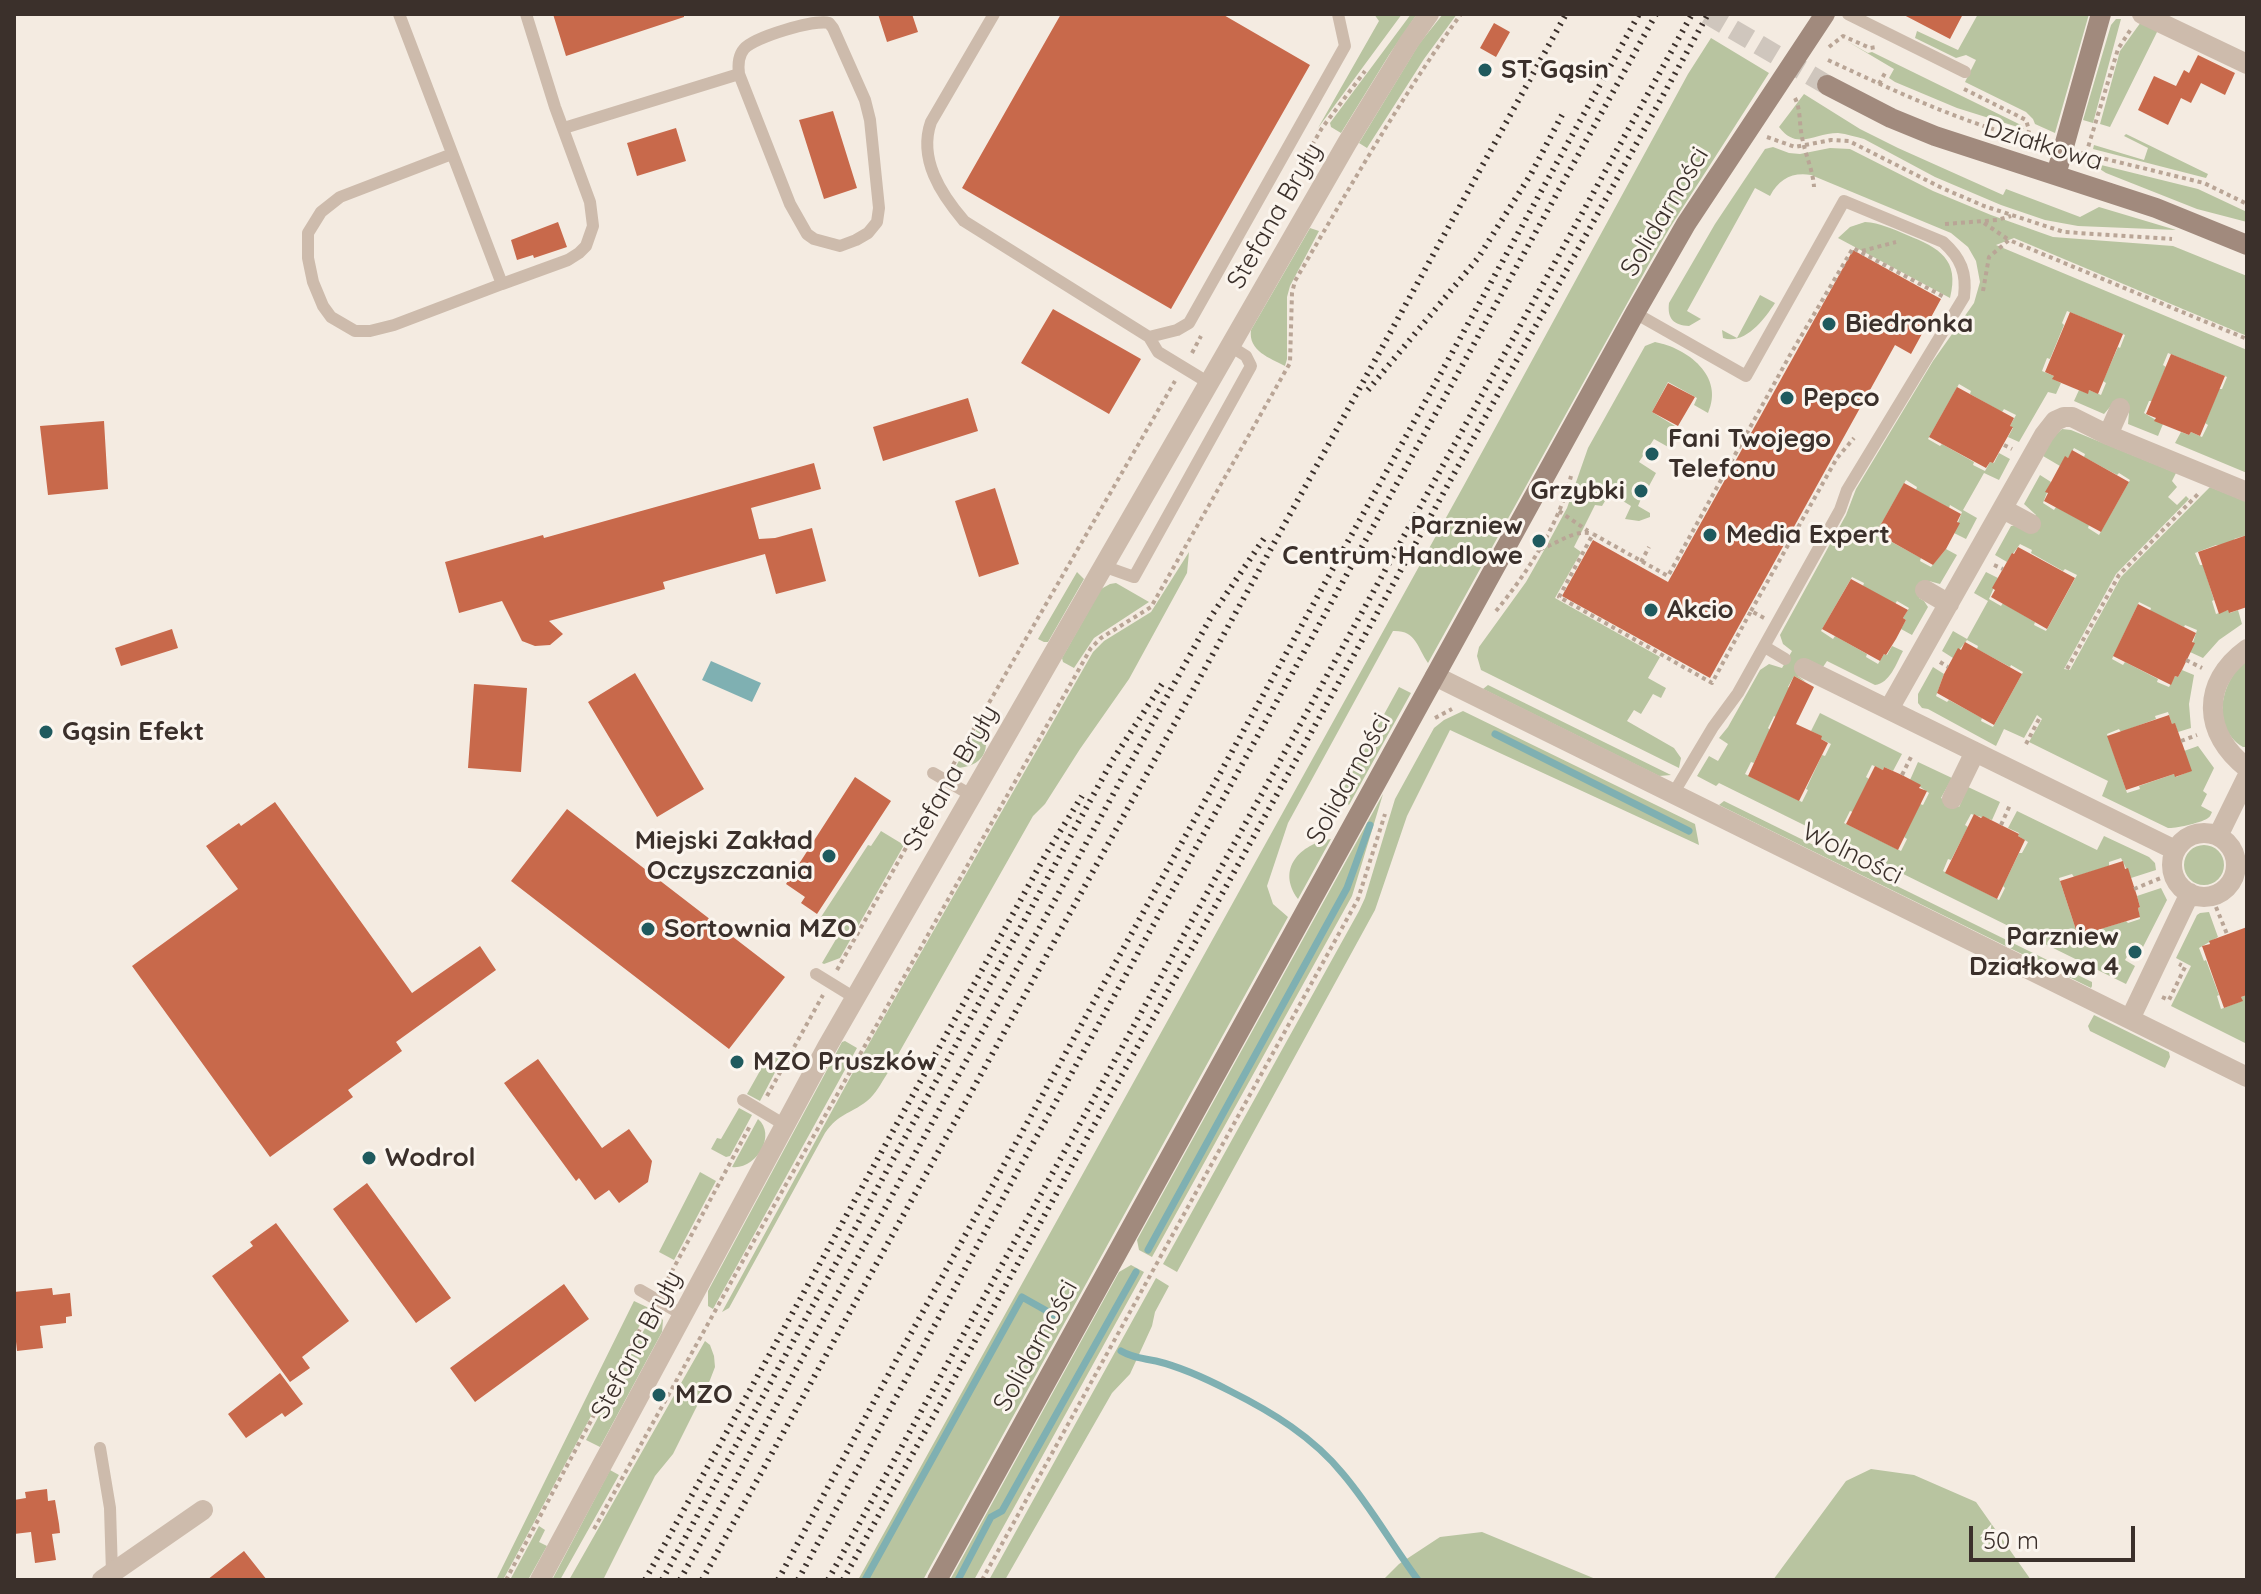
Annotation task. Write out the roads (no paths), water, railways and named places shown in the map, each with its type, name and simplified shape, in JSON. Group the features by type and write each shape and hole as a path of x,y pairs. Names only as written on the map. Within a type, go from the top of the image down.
{"street":[{"name":"Stefana Bryły","path":"540,1580 855,998 1377,92 1429,14"},
{"name":"Solidarności","path":"937,1580 1635,313 1686,224 1825,14"},
{"path":"2056,175 2101,14"},
{"path":"2142,14 2247,64"},
{"name":"Działkowa","path":"1827,85 1891,118 1969,149 2156,208 2247,245"},
{"path":"2108,435 2120,408"},
{"path":"1889,709 2044,435 2055,421 2072,417 2247,492"},
{"path":"2003,509 2031,524"},
{"path":"1925,590 1949,604"},
{"path":"2247,649 2235,658 2218,683 2213,698 2216,728 2222,742 2231,755 2247,768"},
{"path":"1804,668 2175,850"},
{"name":"Wolności","path":"1435,676 2247,1077"},
{"path":"1952,799 1975,752"},
{"path":"2218,836 2247,777"},
{"path":"2199,833 2218,836 2227,842 2240,882 2209,896 2190,893 2181,887 2172,869 2175,850 2190,836 2199,833"},
{"path":"2130,1019 2190,893"},
{"path":"107,1577 203,1510"}],"lane":[{"path":"399,14 502,284"},
{"path":"452,154 340,197 321,212 308,233 308,258 313,282 331,317 355,331 394,325 568,260 579,253 591,234 593,216 590,202 526,14"},
{"path":"994,14 931,122 926,136 932,172 945,199 964,221 1149,337 1158,352 1209,383"},
{"path":"1149,337 1177,330 1189,323 1345,46 1338,14"},
{"path":"1848,14 1965,72"},
{"path":"814,22 829,23 865,100 870,120 879,208 877,222 868,233 840,246 807,234 778,176 739,74 740,55 751,43 814,22"},
{"path":"564,128 739,74"},
{"path":"1635,313 1746,376 1844,201 1943,242 1962,264 1966,282 1964,297 1847,490 1840,510 1765,647 1673,794"},
{"path":"1103,566 1134,577 1251,366 1246,356 1230,346"},
{"path":"1765,647 1785,659"},
{"path":"939,776 971,795"},
{"path":"816,974 855,998"},
{"path":"743,1100 785,1125"},
{"path":"640,1290 683,1315"},
{"path":"100,1448 110,1508 107,1577"}],"water":[{"path":"711,661 761,683 752,702 702,680"}],"waterway":[{"path":"1495,734 1689,831"},
{"path":"1148,1250 1347,888 1370,825"},
{"path":"958,1580 991,1517 1002,1511 1136,1272"},
{"path":"865,1580 1022,1297 1054,1315"},
{"path":"1121,1351 1212,1382 1291,1426 1319,1448 1353,1487 1418,1580"}],"tunnel":[{"path":"1707,14 1827,85"}],"railway":[{"path":"702,1580 1566,14"},
{"path":"778,1580 1639,14"},
{"path":"798,1580 1016,1174 1656,14"},
{"path":"828,1580 1692,14"},
{"path":"843,1580 1708,14"},
{"path":"1368,390 1478,258 1531,174 1562,115"},
{"path":"680,1580 1212,615 1267,534"},
{"path":"662,1580 1112,761 1162,684"},
{"path":"645,1580 1046,854 1082,796"}],"place":[{"name":"ST Gąsin","path":"1485,70"},
{"name":"Biedronka","path":"1829,324"},
{"name":"Pepco","path":"1787,398"},
{"name":"Fani Twojego Telefonu","path":"1652,454"},
{"name":"Grzybki","path":"1641,491"},
{"name":"Media Expert","path":"1710,535"},
{"name":"Parzniew Centrum Handlowe","path":"1539,541"},
{"name":"Akcio","path":"1651,610"},
{"name":"Gąsin Efekt","path":"46,732"},
{"name":"Miejski Zakład Oczyszczania","path":"829,856"},
{"name":"Sortownia MZO","path":"648,929"},
{"name":"Parzniew Działkowa 4","path":"2135,952"},
{"name":"MZO Pruszków","path":"737,1062"},
{"name":"Wodrol","path":"369,1158"},
{"name":"MZO","path":"659,1395"}]}
